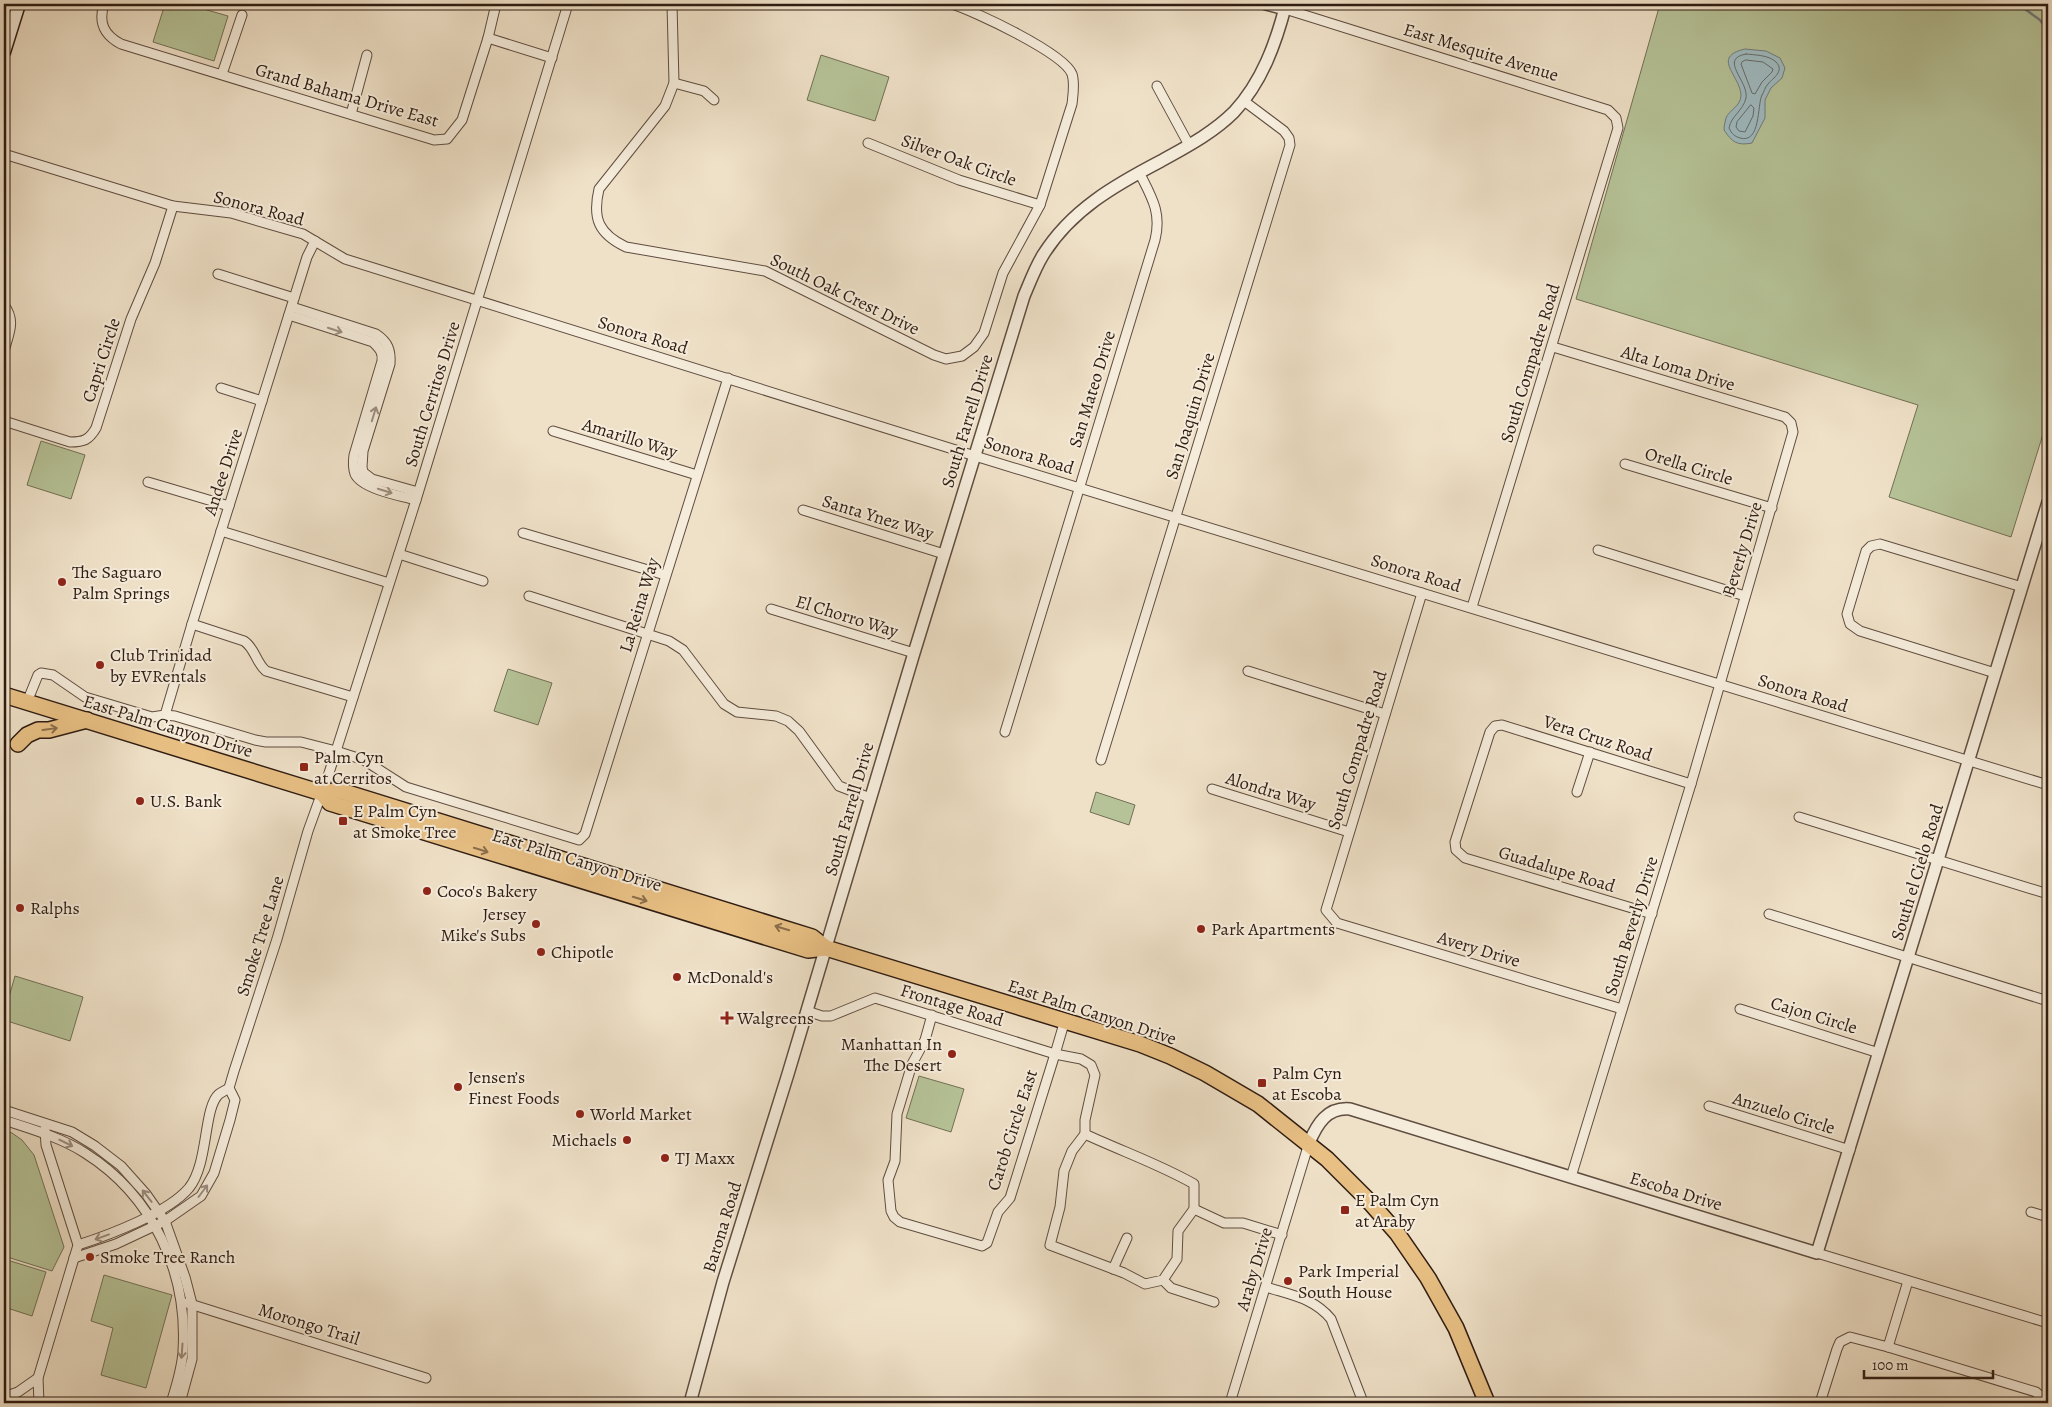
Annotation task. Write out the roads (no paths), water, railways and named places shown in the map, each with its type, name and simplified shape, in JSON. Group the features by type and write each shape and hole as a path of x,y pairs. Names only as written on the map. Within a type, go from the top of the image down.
{"main road":[{"path":"4,52 19,4"},
{"name":"East Palm Canyon Drive","path":"4,695 322,793 330,803 417,830 808,950 826,948 1065,1020 1170,1056 1234,1089 1280,1120 1327,1159 1368,1200 1397,1233 1428,1278 1456,1328 1487,1403"},
{"path":"18,744 28,735 38,730 49,730 86,720"}],"street":[{"name":"Grand Bahama Drive East","path":"104,4 101,16 103,29 111,39 120,44 434,140 447,139 462,120 488,38 496,4"},
{"name":"South Cerritos Drive","path":"322,793 399,554 568,4"},
{"path":"672,4 674,83 704,91 714,100"},
{"path":"952,4 972,11 1047,51 1063,61 1072,73 1074,92 1072,104 1040,205"},
{"name":"East Mesquite Avenue","path":"1266,4 1286,7 1608,110 1616,118 1618,128"},
{"name":"South Farrell Drive","path":"826,948 944,554 1024,296 1042,256 1057,235 1076,215 1101,195 1139,172 1189,146 1232,114 1244,101 1267,63 1286,7"},
{"path":"222,74 242,15"},
{"path":"488,38 552,58"},
{"path":"351,114 367,55"},
{"name":"South Oak Crest Drive","path":"674,83 665,106 599,189 596,201 596,214 601,228 610,240 626,247 765,271 934,355 946,359 962,356 974,347 984,333 1003,273 1040,205"},
{"path":"1157,86 1189,146"},
{"name":"San Joaquin Drive","path":"1101,760 1290,145 1290,138 1284,131 1244,101"},
{"name":"South Compadre Road","path":"1472,607 1618,128"},
{"name":"Silver Oak Circle","path":"868,143 959,180 1040,205"},
{"name":"Sonora Road","path":"4,154 173,206 231,213 302,234 345,259 975,456 1176,516 2048,785"},
{"name":"San Mateo Drive","path":"1005,732 1159,227 1157,210 1139,172"},
{"name":"Capri Circle","path":"4,421 70,442 81,442 89,439 96,428 131,319 155,263 173,206"},
{"name":"Andee Drive","path":"165,715 307,257 315,241"},
{"path":"218,274 373,342 380,348 382,361 353,464 356,476 368,486 417,496"},
{"path":"4,305 10,313 11,325 4,351"},
{"name":"Alta Loma Drive","path":"1552,347 1785,417 1791,423"},
{"name":"La Reina Way","path":"336,751 364,760 406,787 579,840 585,834 728,378"},
{"path":"221,388 262,401"},
{"name":"Beverly Drive","path":"1720,685 1793,432 1791,423"},
{"name":"Amarillo Way","path":"553,431 697,475"},
{"name":"Orella Circle","path":"1625,464 1772,508"},
{"path":"148,482 229,506"},
{"name":"South el Cielo Road","path":"1817,1253 1970,761 2048,502"},
{"name":"Santa Ynez Way","path":"803,510 944,554"},
{"path":"221,531 389,583"},
{"path":"522,533 665,575"},
{"path":"1995,673 1860,631 1850,624 1847,614 1866,551 1871,546 1880,544 2022,587"},
{"path":"1598,550 1745,596"},
{"path":"399,554 483,581"},
{"name":"South Compadre Road","path":"1329,916 1326,910 1328,899 1422,593"},
{"path":"529,596 669,641 684,650 724,704 737,712 776,716 788,721 799,732 839,786 852,793 870,798"},
{"name":"El Chorro Way","path":"771,609 914,653"},
{"path":"192,624 244,641 249,645 260,666 266,671 353,697"},
{"path":"1248,671 1385,714"},
{"path":"27,702 34,681 41,674 53,675 85,697 152,717 165,715 255,740 266,742 301,742 336,751"},
{"name":"South Beverly Drive","path":"1571,1177 1720,685"},
{"name":"Vera Cruz Road","path":"1456,850 1455,842 1458,832 1490,732 1495,726 1502,725 1691,784"},
{"path":"1577,792 1590,752"},
{"name":"Alondra Way","path":"1212,789 1349,832"},
{"name":"Smoke Tree Lane","path":"78,1245 110,1234 149,1216 172,1202 192,1184 201,1166 211,1112 218,1095 229,1088 274,947 308,831 322,793"},
{"path":"1799,817 2048,894"},
{"name":"Guadalupe Road","path":"1456,850 1465,858 1652,914"},
{"path":"1769,914 2048,1001"},
{"name":"Avery Drive","path":"1329,916 1337,922 1622,1009"},
{"name":"Barona Road","path":"690,1403 723,1282 826,948"},
{"name":"Frontage Road","path":"807,1011 822,1016 831,1016 875,998 1055,1054 1081,1059 1091,1065 1095,1075 1085,1120 1085,1134"},
{"name":"Cajon Circle","path":"1740,1009 1879,1053"},
{"name":"Carob Circle East","path":"932,1015 923,1046 912,1064 897,1114 895,1161 888,1180 891,1211 900,1222 982,1246 988,1243 998,1212 1010,1198 1055,1054"},
{"path":"1055,1054 1065,1020"},
{"name":"Smoke Tree Lane","path":"74,1258 116,1244 156,1226 201,1196 214,1173 224,1141 234,1100 229,1088"},
{"name":"Anzuelo Circle","path":"1710,1106 1850,1150"},
{"name":"Escoba Drive","path":"1309,1143 1316,1126 1322,1118 1338,1109 1350,1109 2048,1324"},
{"path":"4,1110 72,1132 95,1146 121,1166 165,1221 186,1277 192,1359 180,1403"},
{"path":"4,1120 46,1134 84,1152 128,1188 156,1226 168,1251 179,1286 187,1303 183,1352 171,1403"},
{"path":"39,1403 38,1378 78,1245 46,1145 43,1122"},
{"path":"1085,1134 1122,1152 1166,1168 1194,1184 1194,1210 1178,1231 1177,1259 1163,1280 1145,1284 1113,1269 1050,1246 1060,1207 1064,1171 1072,1151 1085,1134"},
{"path":"207,1137 224,1141"},
{"name":"Araby Drive","path":"1230,1403 1309,1143"},
{"path":"1194,1210 1224,1223 1243,1222 1282,1235"},
{"path":"2030,1212 2048,1217"},
{"path":"1113,1269 1127,1238"},
{"path":"1163,1280 1171,1288 1214,1302"},
{"path":"1888,1346 1908,1281"},
{"path":"1266,1287 1304,1298 1324,1310 1332,1320 1365,1403"},
{"name":"Morongo Trail","path":"187,1303 426,1378"},
{"path":"1820,1403 1840,1342 1845,1338 1855,1337 2036,1392 2043,1401"},
{"path":"4,1397 18,1392 38,1378"}],"water":[{"path":"1745,49 1766,51 1780,58 1785,68 1782,78 1771,88 1765,100 1765,118 1752,143 1742,144 1730,138 1724,130 1724,126 1726,118 1737,106 1741,96 1737,81 1728,62 1735,52"}],"waterway":[{"path":"2018,4 2040,20 2048,31"}],"place":[{"name":"The Saguaro Palm Springs","path":"62,582"},
{"name":"Club Trinidad by EVRentals","path":"100,665"},
{"name":"Palm Cyn at Cerritos","path":"304,767"},
{"name":"U.S. Bank","path":"140,801"},
{"name":"E Palm Cyn at Smoke Tree","path":"343,821"},
{"name":"Coco's Bakery","path":"427,891"},
{"name":"Ralphs","path":"20,908"},
{"name":"Jersey Mike's Subs","path":"536,924"},
{"name":"Park Apartments","path":"1201,929"},
{"name":"Chipotle","path":"541,952"},
{"name":"McDonald's","path":"677,977"},
{"name":"Walgreens","path":"727,1018"},
{"name":"Manhattan In The Desert","path":"952,1054"},
{"name":"Palm Cyn at Escoba","path":"1262,1083"},
{"name":"Jensen’s Finest Foods","path":"458,1087"},
{"name":"World Market","path":"580,1114"},
{"name":"Michaels","path":"627,1140"},
{"name":"TJ Maxx","path":"665,1158"},
{"name":"E Palm Cyn at Araby","path":"1345,1210"},
{"name":"Smoke Tree Ranch","path":"90,1257"},
{"name":"Park Imperial South House","path":"1288,1281"}]}
